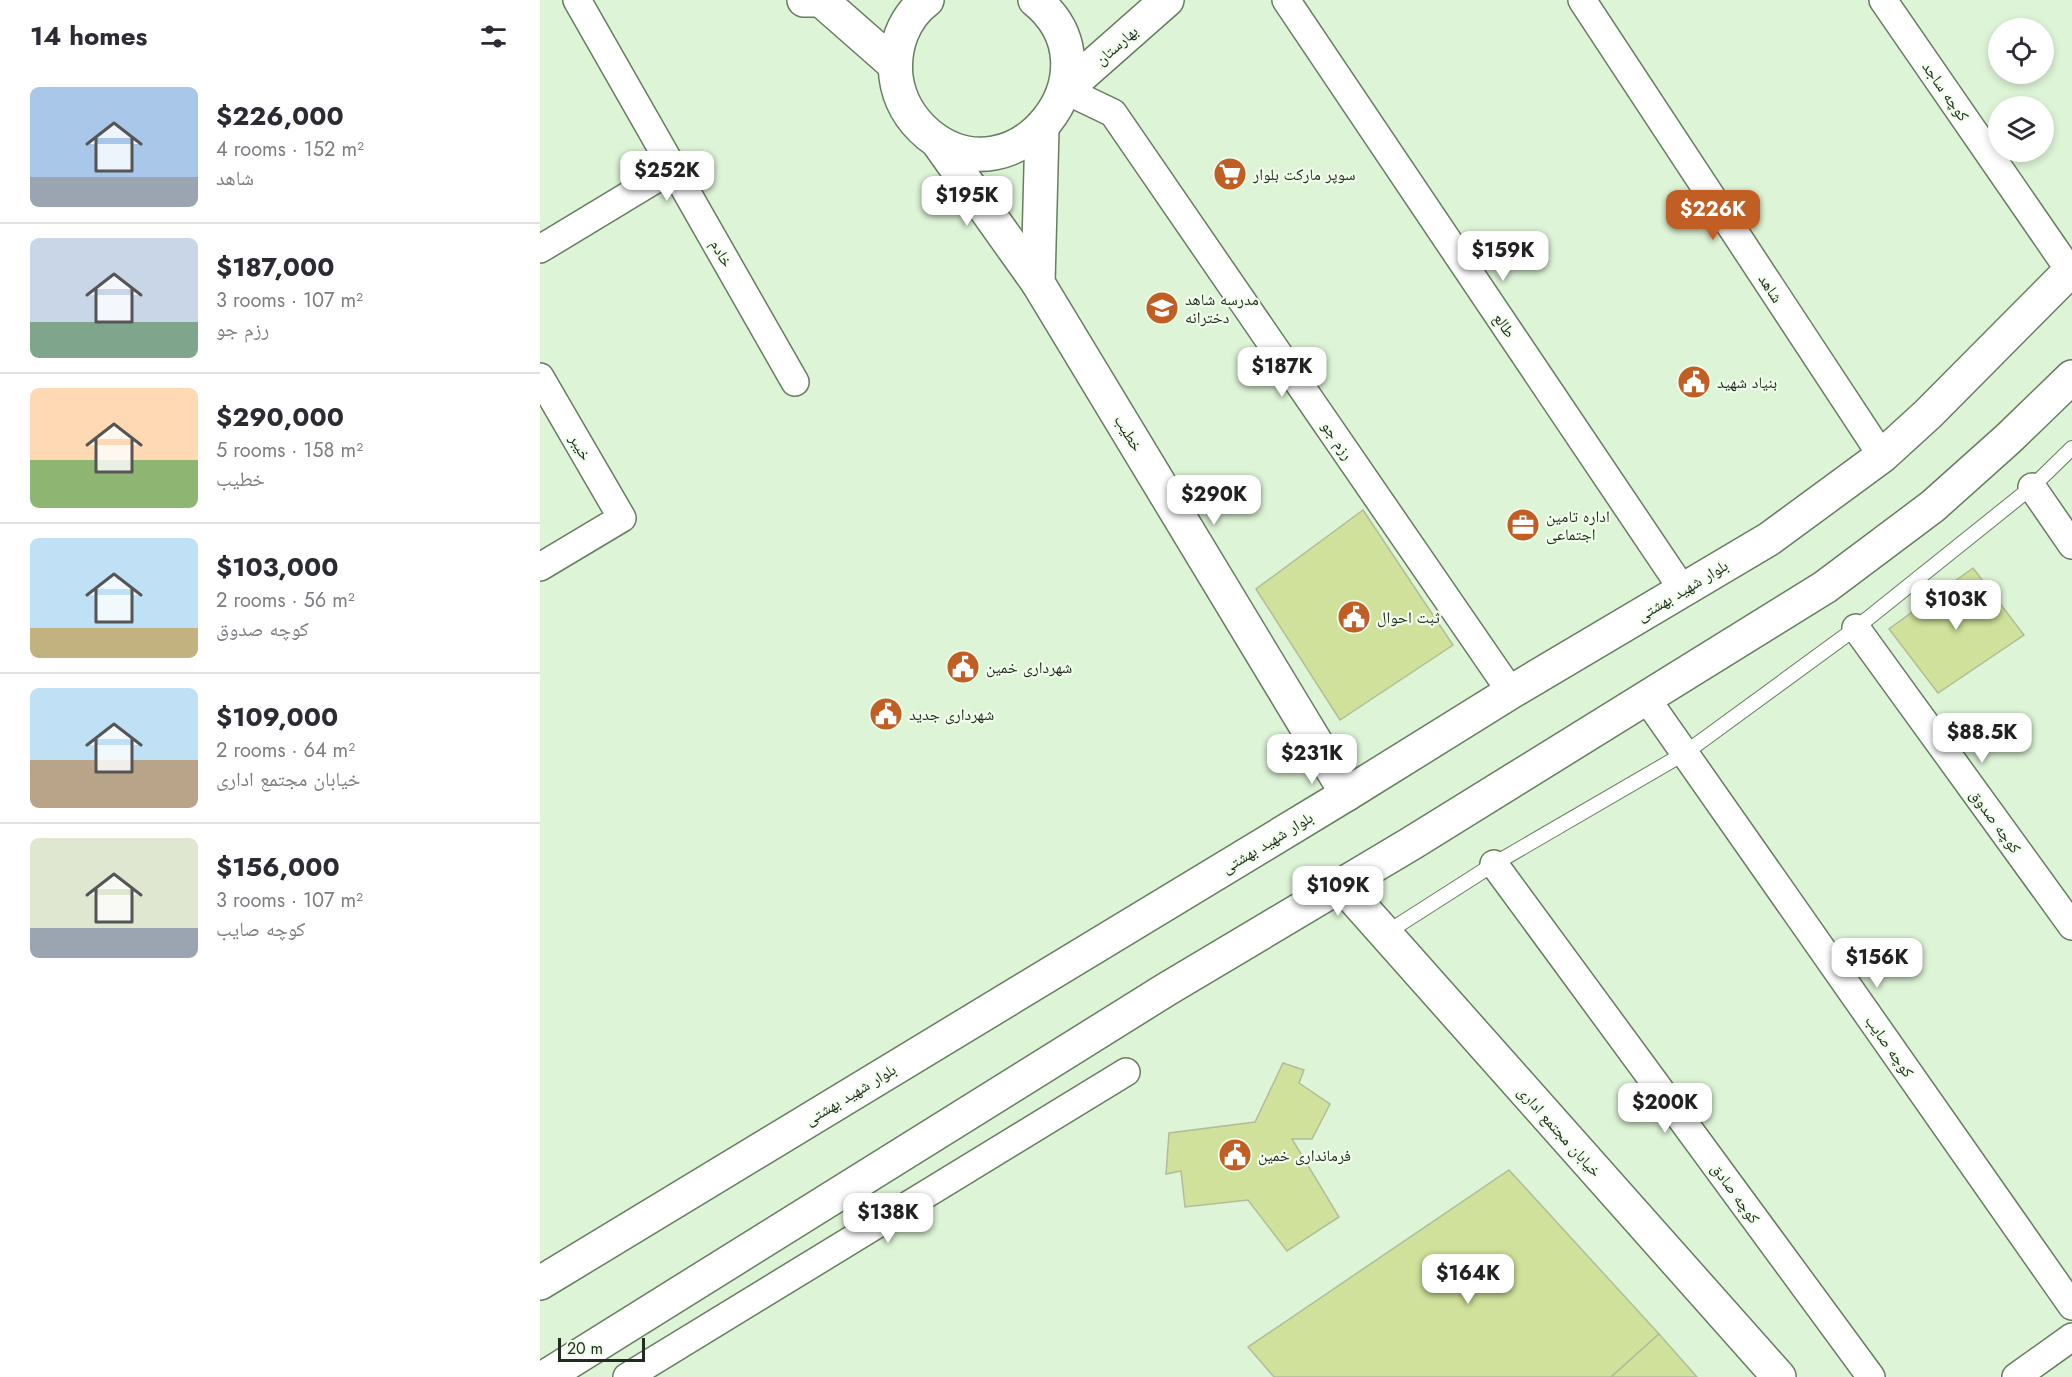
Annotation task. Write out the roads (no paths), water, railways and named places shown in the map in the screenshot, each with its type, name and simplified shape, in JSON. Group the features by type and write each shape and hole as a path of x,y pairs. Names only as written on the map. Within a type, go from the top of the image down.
{"main road":[{"path":"804,0 821,0 895,65"},
{"path":"927,0 907,22 898,43 895,65 897,88 906,109 920,127 937,141 958,150 981,153 1003,151 1024,142 1042,129 1056,111 1065,90 1068,68 1065,45 1057,24 1043,6 1035,0"},
{"name":"بهارستان","path":"1065,90 1167,0"},
{"path":"1038,283 1042,129"},
{"name":"خطیب","path":"937,141 1038,283 1347,794"},
{"name":"بلوار شهید بهشتی","path":"540,1283 1347,794 1511,692 1768,539 1882,456 1928,414 2071,270"},
{"path":"544,1377 1157,996 1342,885 1825,587 1941,498 2009,438 2072,377"},
{"name":"خیابان مجتمع اداری","path":"1342,885 1779,1377"}],"street":[{"name":"خادم","path":"577,0 795,382"},
{"name":"طالع","path":"1287,0 1683,590"},
{"name":"شاهد","path":"1582,0 1882,456"},
{"name":"کوچه ساجد","path":"1882,0 2071,270"},
{"name":"رزم جو","path":"1065,90 1113,113 1511,692"},
{"path":"540,249 674,168"},
{"name":"خیبر","path":"540,377 621,518 540,567"},
{"path":"2032,487 2072,544"},
{"name":"کوچه صدوق","path":"1856,628 2072,926"},
{"name":"کوچه صایب","path":"1646,698 2072,1306"},
{"name":"کوچه صادق","path":"1494,864 1871,1377"},
{"path":"627,1377 1126,1072"},
{"path":"2016,1377 2072,1337"}],"lane":[{"path":"1386,933 1494,864 1684,753 1856,628 2032,487 2072,448"}],"place":[{"name":"سوپر مارکت بلوار","path":"1230,174"},
{"name":"مدرسه شاهد دخترانه","path":"1162,308"},
{"name":"بنیاد شهید","path":"1694,382"},
{"name":"اداره تامین اجتماعی","path":"1523,525"},
{"name":"ثبت احوال","path":"1354,617"},
{"name":"شهرداری خمین","path":"963,667"},
{"name":"شهرداری جدید","path":"886,714"},
{"name":"فرمانداری خمین","path":"1235,1155"}]}
